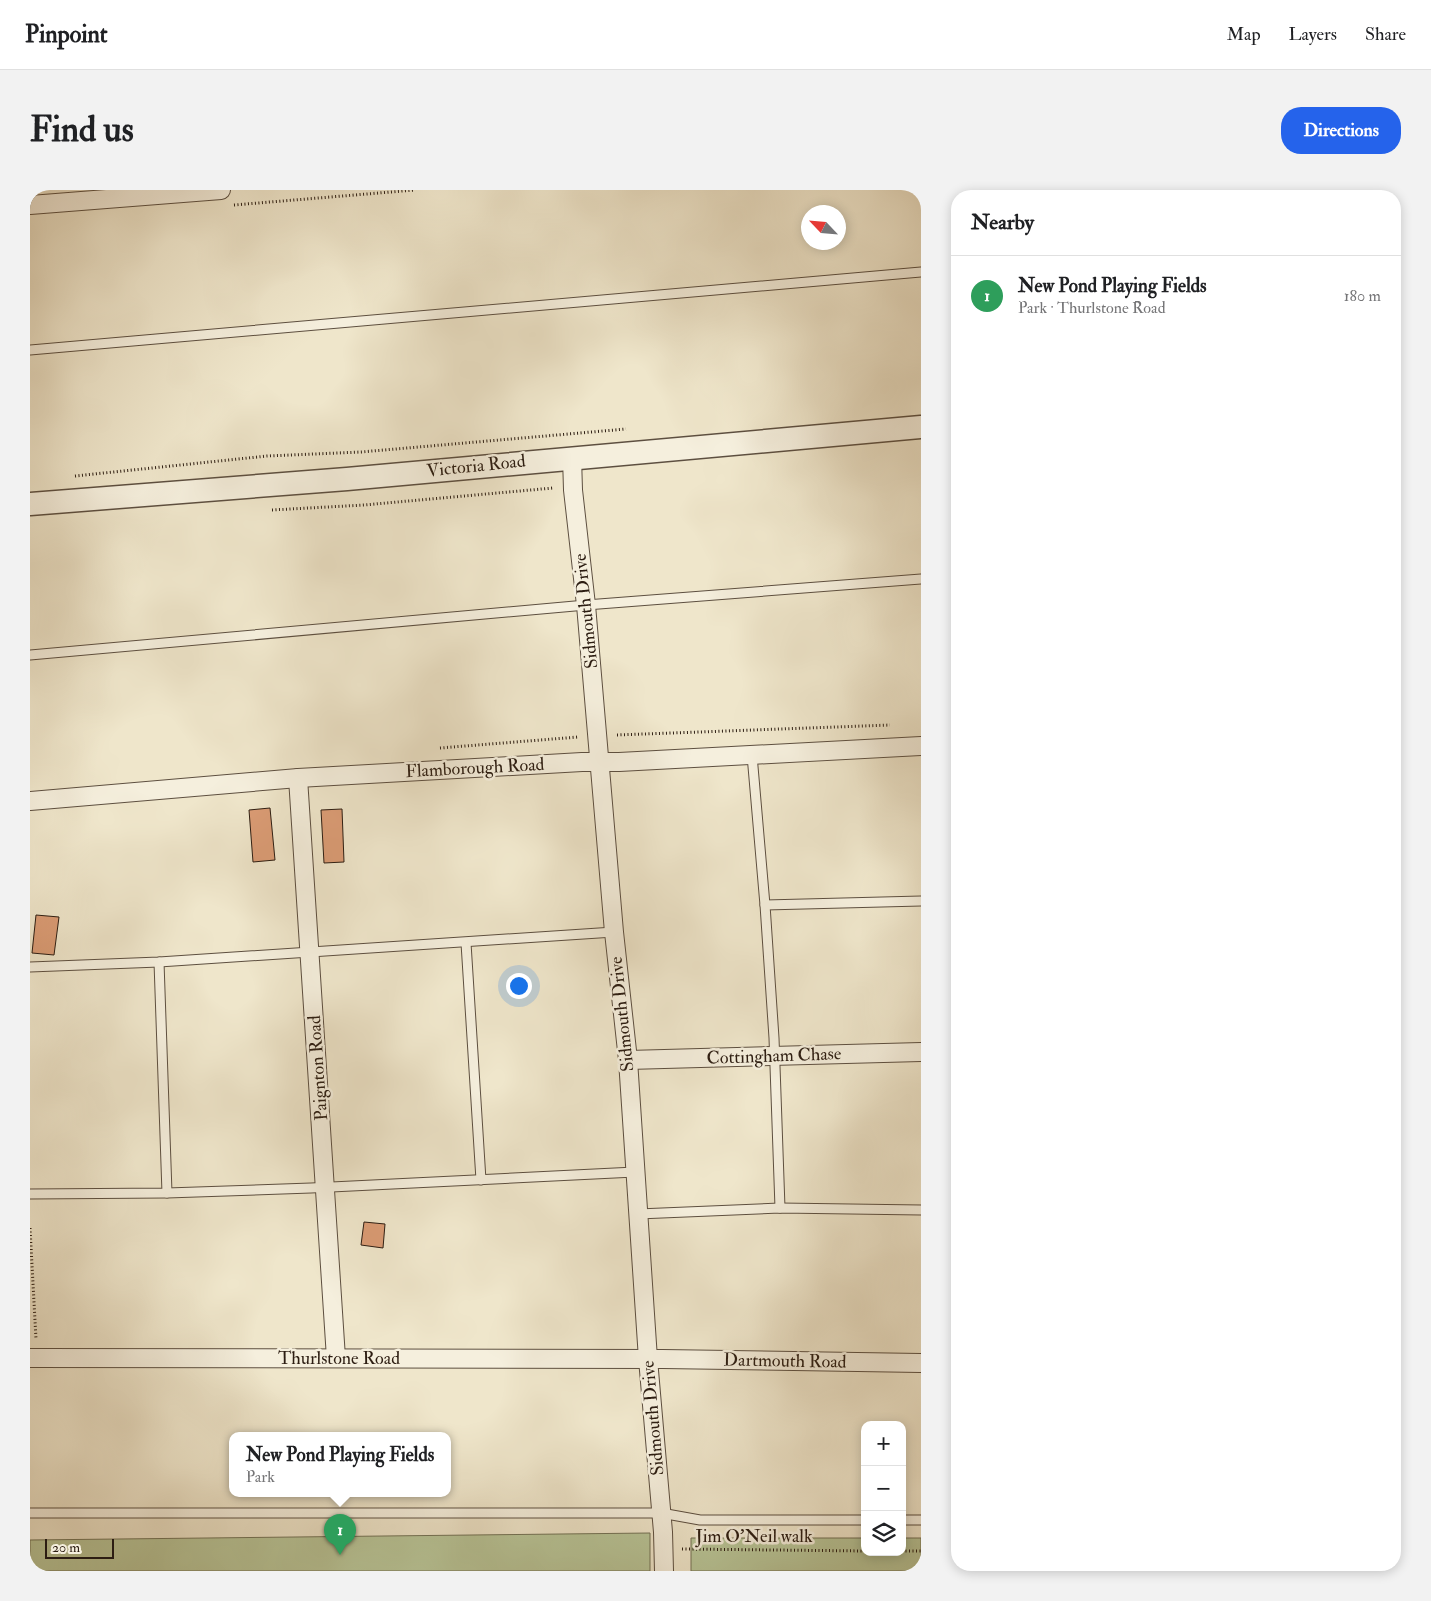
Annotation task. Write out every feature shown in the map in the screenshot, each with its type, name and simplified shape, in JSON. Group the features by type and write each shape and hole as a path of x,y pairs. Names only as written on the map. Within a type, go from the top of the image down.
{"street":[{"path":"30,205 101,195 221,190"},
{"name":"Victoria Road","path":"30,504 354,478 921,427"},
{"name":"Sidmouth Drive","path":"572,457 573,490 586,605 614,932 628,1060 648,1359 662,1513 664,1571"},
{"name":"Flamborough Road","path":"30,801 298,778 921,746"},
{"name":"Paignton Road","path":"298,778 311,952 336,1358"},
{"name":"Cottingham Chase","path":"628,1060 921,1052"},
{"name":"Thurlstone Road","path":"30,1358 648,1359"},
{"name":"Dartmouth Road","path":"648,1359 921,1363"}],"lane":[{"path":"30,350 921,272"},
{"path":"30,655 586,605 921,579"},
{"path":"752,755 765,905 774,1056 780,1208"},
{"path":"765,905 921,901"},
{"path":"30,967 159,962 614,932"},
{"path":"466,943 481,1180"},
{"path":"159,962 167,1193"},
{"path":"30,1194 167,1193 325,1188 635,1172"},
{"path":"638,1214 780,1208 921,1210"},
{"path":"30,1513 662,1513 700,1520 861,1520"},
{"path":"906,1520 921,1520"}],"path":[{"path":"70,476 267,456 361,452 631,428"},
{"path":"30,1228 36,1335"},
{"name":"Jim O'Neil walk","path":"664,1549 861,1551"},
{"path":"906,1551 921,1551"}],"green space":[{"path":"650,1533 650,1571 30,1571 30,1540"},
{"path":"691,1538 861,1538 861,1556 906,1556 906,1538 921,1538 921,1571 691,1571"}],"building":[{"path":"270,808 275,860 253,862 249,810"},
{"path":"342,809 344,862 324,863 321,810"},
{"path":"36,915 59,917 54,955 32,953"},
{"path":"364,1222 385,1224 383,1248 361,1245"}],"place":[{"name":"New Pond Playing Fields","path":"340,1555"}]}
